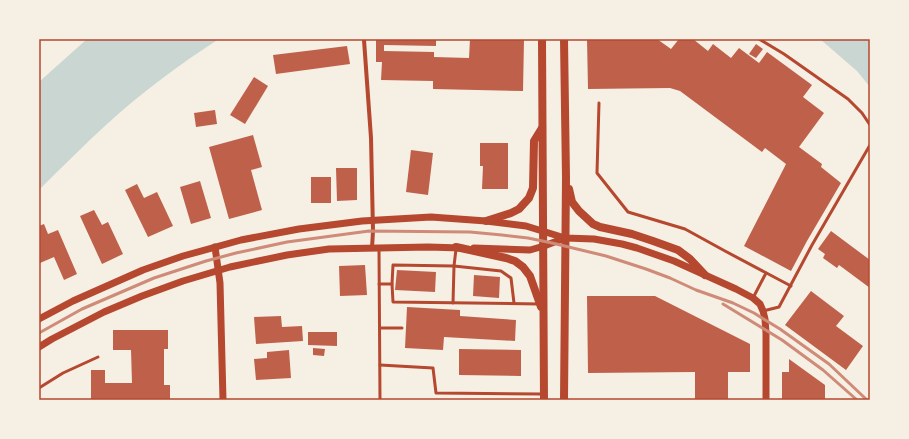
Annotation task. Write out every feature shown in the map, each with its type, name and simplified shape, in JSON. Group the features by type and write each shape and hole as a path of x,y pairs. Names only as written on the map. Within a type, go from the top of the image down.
{"main road":[{"path":"542,39 544,397"},
{"path":"564,39 566,178 564,400"},
{"path":"486,221 519,209 529,198 532,188 534,141 542,128"},
{"path":"566,178 572,202 578,211 593,224 632,234 678,250 690,259 705,275"},
{"path":"456,247 506,258 523,266 530,276 544,314"}],"street":[{"path":"364,40 371,138 373,220 376,247"},
{"path":"39,319 73,301 143,270 183,256 241,240 299,229 373,220 431,217 486,221 526,226 565,238 594,239 630,246 674,261 753,298 760,304 763,312 766,333 766,400"},
{"path":"39,347 104,312 142,296 218,270 287,255 329,249 376,247 456,247 530,250 565,238"},
{"path":"215,247 220,283 224,400"}],"lane":[{"path":"759,39 784,54 848,99 862,113 870,125"},
{"path":"599,103 597,173 628,212 685,229 791,286"},
{"path":"763,312 779,307 812,245 870,145"},
{"path":"376,247 379,284 380,400"},
{"path":"453,303 456,247"},
{"path":"514,303 511,278 501,271 454,266 393,265 393,302 540,304"},
{"path":"753,298 766,273"},
{"path":"379,284 392,284"},
{"path":"380,328 402,328"},
{"path":"39,388 63,373 98,357"},
{"path":"380,365 433,368 436,393 544,397"}],"shaded area":[{"path":"87,39 219,39 176,68 120,112 39,190 39,82"},
{"path":"820,39 870,39 870,87 857,71"}],"building":[{"path":"376,39 436,39 436,46 384,45 384,51 434,52 434,57 469,58 470,39 524,40 523,91 433,89 433,81 381,80 382,62 376,62"},
{"path":"587,39 657,39 671,49 679,39 693,39 708,51 713,44 731,58 739,48 759,63 767,52 812,85 803,97 824,113 799,147 822,164 821,167 841,183 791,271 744,246 786,164 765,148 762,152 680,91 670,88 588,89"},
{"path":"756,44 763,49 756,58 749,54"},
{"path":"347,46 350,64 276,74 273,55"},
{"path":"254,77 268,86 245,124 230,115"},
{"path":"215,110 217,124 196,127 194,113"},
{"path":"253,135 262,167 251,170 262,210 229,219 209,147"},
{"path":"480,143 508,143 508,189 482,189 483,166 480,166"},
{"path":"411,150 433,153 428,195 406,192"},
{"path":"336,168 357,168 357,200 337,201"},
{"path":"311,177 331,177 331,203 311,203"},
{"path":"200,181 211,218 191,224 180,187"},
{"path":"137,184 144,198 157,192 173,226 148,237 125,190"},
{"path":"94,210 102,225 108,222 123,254 102,264 80,216"},
{"path":"44,224 48,234 58,230 77,274 64,280 54,257 40,263 39,226"},
{"path":"831,231 870,260 870,288 839,265 837,268 823,258 825,254 818,249"},
{"path":"365,265 367,295 340,296 339,266"},
{"path":"397,270 436,272 435,292 395,290"},
{"path":"474,275 500,277 499,298 473,296"},
{"path":"811,291 844,316 836,326 863,346 846,370 785,325"},
{"path":"587,296 655,296 750,344 750,372 728,372 728,400 695,400 695,372 588,373"},
{"path":"407,307 460,310 460,316 516,320 515,341 444,337 443,350 405,348"},
{"path":"281,316 282,327 302,326 303,341 256,344 254,317"},
{"path":"113,330 168,330 168,349 164,349 164,385 170,385 170,400 91,400 91,370 105,370 105,383 132,383 131,350 113,350"},
{"path":"308,332 337,332 337,346 308,345"},
{"path":"313,348 325,349 324,356 313,355"},
{"path":"459,349 521,350 521,376 459,375"},
{"path":"289,350 291,378 256,380 254,359 267,358 267,352"},
{"path":"789,359 825,385 825,400 782,400 782,372 789,372"}],"railway":[{"path":"39,333 82,309 154,278 236,253 287,242 369,231 470,232 528,238 606,256 646,269 696,290 733,303 754,313 780,329 829,364 867,400"},
{"path":"723,304 782,340 823,370 857,400"}]}
